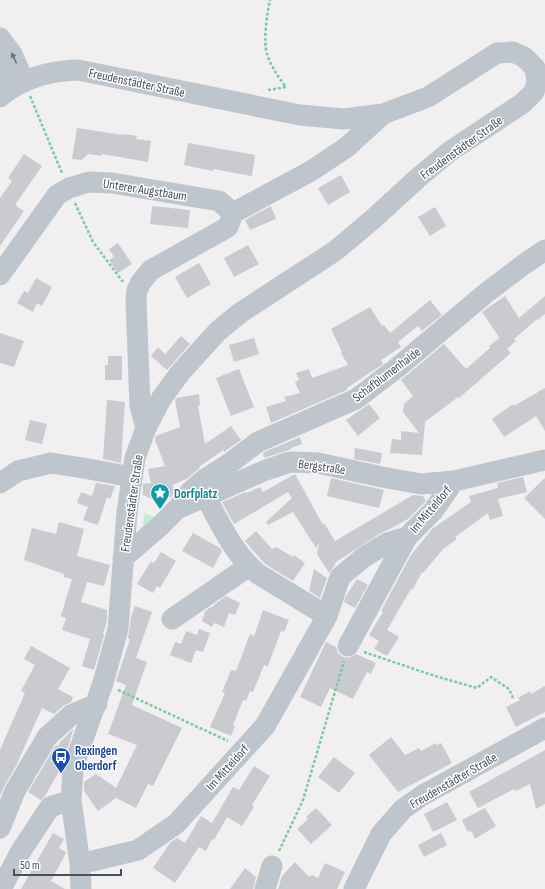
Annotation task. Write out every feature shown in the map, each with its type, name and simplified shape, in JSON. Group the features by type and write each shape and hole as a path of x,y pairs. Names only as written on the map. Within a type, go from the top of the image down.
{"street":[{"path":"0,38 12,54 10,89"},
{"name":"Freudenstädter Straße","path":"10,89 41,74 63,70 78,70 300,115 344,119 383,114 428,97 497,53 513,52 540,63 534,92 523,103 449,152 335,251 240,313 218,331 198,352 161,399 146,428 135,458 123,558 118,629 97,704 77,756 71,786 71,800 80,864 81,889"},
{"path":"0,65 10,89"},
{"path":"146,428 140,406 136,300 137,290 141,282 151,270 228,227 233,213 311,171 347,147 383,114"},
{"name":"Unterer Augstbaum","path":"0,275 57,196 68,188 89,182 120,184 219,201 233,213"},
{"name":"Schafblumenhalde","path":"178,508 189,493 205,479 258,442 356,399 398,367 486,293 522,265 545,250"},
{"name":"Bergstraße","path":"123,558 160,526 178,508 266,470 290,462 318,463 421,484 454,481 545,460"},
{"path":"0,483 18,471 51,463 132,477"},
{"name":"Im Mitteldorf","path":"348,646 407,537 433,511 454,481"},
{"path":"206,497 223,530 248,566 258,574 327,616"},
{"name":"Im Mitteldorf","path":"80,864 138,850 176,824 265,726 327,616 340,577 364,557 387,543 407,537"},
{"path":"172,619 248,566"},
{"path":"0,828 15,791 47,737 71,716 97,704"},
{"name":"Freudenstädter Straße","path":"354,889 381,834 403,809 423,795 545,728"},
{"path":"1,889 21,851 50,807 71,800"},
{"path":"265,889 272,866"}],"path":[{"path":"264,90 286,87 278,78 266,53 266,17 270,0"},
{"path":"10,89 68,188 93,242 136,300"},
{"path":"272,866 303,800 348,646 435,676 477,688 491,677 509,689 513,698"},
{"path":"103,683 244,749"}],"green space":[{"path":"145,513 159,519 145,532 143,524"}],"building":[{"path":"77,128 137,136 136,139 151,141 148,162 102,154 102,156 88,154 82,160 72,159"},
{"path":"188,143 255,155 252,176 213,169 213,171 184,165"},
{"path":"24,154 42,166 15,205 24,211 0,246 0,198 12,181 8,178"},
{"path":"341,175 350,192 328,205 318,188"},
{"path":"152,206 190,210 188,228 150,224"},
{"path":"271,206 276,219 250,230 245,220"},
{"path":"435,207 446,226 430,236 418,217"},
{"path":"118,243 132,264 118,273 109,260 114,257 109,249"},
{"path":"248,245 259,264 234,277 224,258"},
{"path":"199,263 211,284 187,298 175,277"},
{"path":"36,278 52,287 42,306 37,303 33,312 17,303 24,291 28,293"},
{"path":"505,296 519,318 545,296 545,314 514,339 516,341 507,349 511,353 459,398 458,397 425,422 422,455 390,453 392,439 401,440 401,431 419,433 403,412 404,404 413,396 401,380 444,344 466,369 498,339 499,337 482,312"},
{"path":"430,300 442,315 422,331 418,326 398,342 401,347 381,360 383,364 347,388 347,390 271,423 266,407 286,401 284,397 300,393 295,382 299,380 296,373 309,369 312,378 348,365 341,353 342,352 331,329 370,307 382,326 384,325 390,333"},
{"path":"0,333 24,341 14,367 0,363"},
{"path":"181,336 190,344 167,370 151,356 158,347 165,354"},
{"path":"254,338 259,354 234,362 229,345"},
{"path":"108,356 122,356 122,380 105,380 105,365 108,365"},
{"path":"239,369 254,407 231,416 216,378"},
{"path":"545,388 545,431 536,416 504,437 492,419 513,404 514,406"},
{"path":"199,394 200,405 198,406 205,444 231,426 241,440 224,452 223,450 199,467 200,468 188,478 173,485 174,493 171,497 152,499 143,495 143,484 151,483 148,469 165,466 155,440 156,436 180,427 175,400 177,398"},
{"path":"107,400 125,402 121,463 103,459"},
{"path":"369,404 380,418 358,436 346,420"},
{"path":"30,420 47,424 42,444 25,440"},
{"path":"300,437 302,444 264,458 264,452"},
{"path":"355,448 382,453 380,464 354,459"},
{"path":"295,474 323,525 324,523 335,541 413,495 423,496 426,501 408,519 381,533 336,562 329,573 317,554 319,543 316,548 293,512 268,525 266,522 292,498 288,492 234,524 222,502 260,487 263,492"},
{"path":"523,477 527,492 498,499 503,516 490,520 488,513 455,537 457,539 443,549 423,573 422,572 387,630 399,637 387,656 374,649 379,641 369,635 383,612 381,611 411,555 432,529 471,502 469,496 498,488 497,483"},
{"path":"331,478 384,490 379,508 327,496"},
{"path":"545,478 545,519 524,498"},
{"path":"96,483 115,486 110,499 107,497 98,525 83,520 88,507 77,503 81,492 92,496"},
{"path":"59,522 84,529 77,556 110,565 104,586 87,582 81,602 107,610 107,621 104,635 94,670 82,666 90,639 62,630 66,618 61,616 72,579 64,577 64,574 24,560 32,528 56,534"},
{"path":"256,531 272,549 276,547 293,557 294,555 305,563 293,581 265,564 245,541"},
{"path":"193,533 220,548 222,551 213,568 182,551"},
{"path":"161,552 176,561 160,588 157,586 153,593 137,584 151,561 154,563"},
{"path":"314,569 327,578 320,598 309,591"},
{"path":"357,579 368,585 355,608 344,602 346,596"},
{"path":"226,596 240,603 235,615 229,613 224,627 214,623 212,627 202,621 205,611 213,607"},
{"path":"135,606 152,612 136,658 147,662 132,705 182,728 153,786 148,784 136,808 116,798 98,811 84,791 84,782 96,774 116,788 137,745 108,734 126,685 116,681 130,639 128,639 131,617"},
{"path":"263,610 289,620 284,632 281,631 268,666 264,665 253,692 250,691 246,701 243,700 233,725 235,726 231,736 210,727 225,693 222,692 231,670 236,671 250,634 254,636"},
{"path":"199,629 210,633 203,652 196,650 191,663 170,655 175,642 181,644 186,631 197,635"},
{"path":"326,642 336,647 338,653 343,657 349,658 356,654 376,663 371,674 367,672 353,699 330,688 321,707 300,697"},
{"path":"31,646 70,668 58,689 73,697 71,702 63,706 54,714 42,708 16,766 0,796 0,750 25,693 21,691 35,665 24,659"},
{"path":"545,686 545,712 516,727 506,707 520,700 518,698 530,691 531,694"},
{"path":"74,728 61,768 45,796 41,800 28,792 56,745 58,746"},
{"path":"391,737 405,755 419,748 421,751 436,743 437,745 441,743 452,763 398,792 369,755"},
{"path":"545,750 545,804 536,809 530,784 516,791 514,789 478,808 469,792"},
{"path":"334,757 355,773 339,793 318,777"},
{"path":"254,766 270,776 252,805 254,807 242,826 227,817 214,840 212,839 206,851 199,847 175,883 153,868 170,843 177,838 185,843 201,816 212,823 233,787 239,790"},
{"path":"447,802 457,820 433,832 424,814"},
{"path":"316,808 332,825 311,844 297,829 308,819 306,817"},
{"path":"485,808 496,826 475,839 472,832 467,831 462,820"},
{"path":"53,833 64,839 59,848 66,853 51,881 65,889 21,889"},
{"path":"441,833 447,845 424,857 418,845"},
{"path":"295,862 309,877 312,875 318,878 325,863 345,872 337,889 278,889 282,876"},
{"path":"245,868 256,877 253,889 230,889"}],"place":[{"name":"Dorfplatz","path":"160,510"},
{"name":"Rexingen Oberdorf","path":"61,774"}]}
